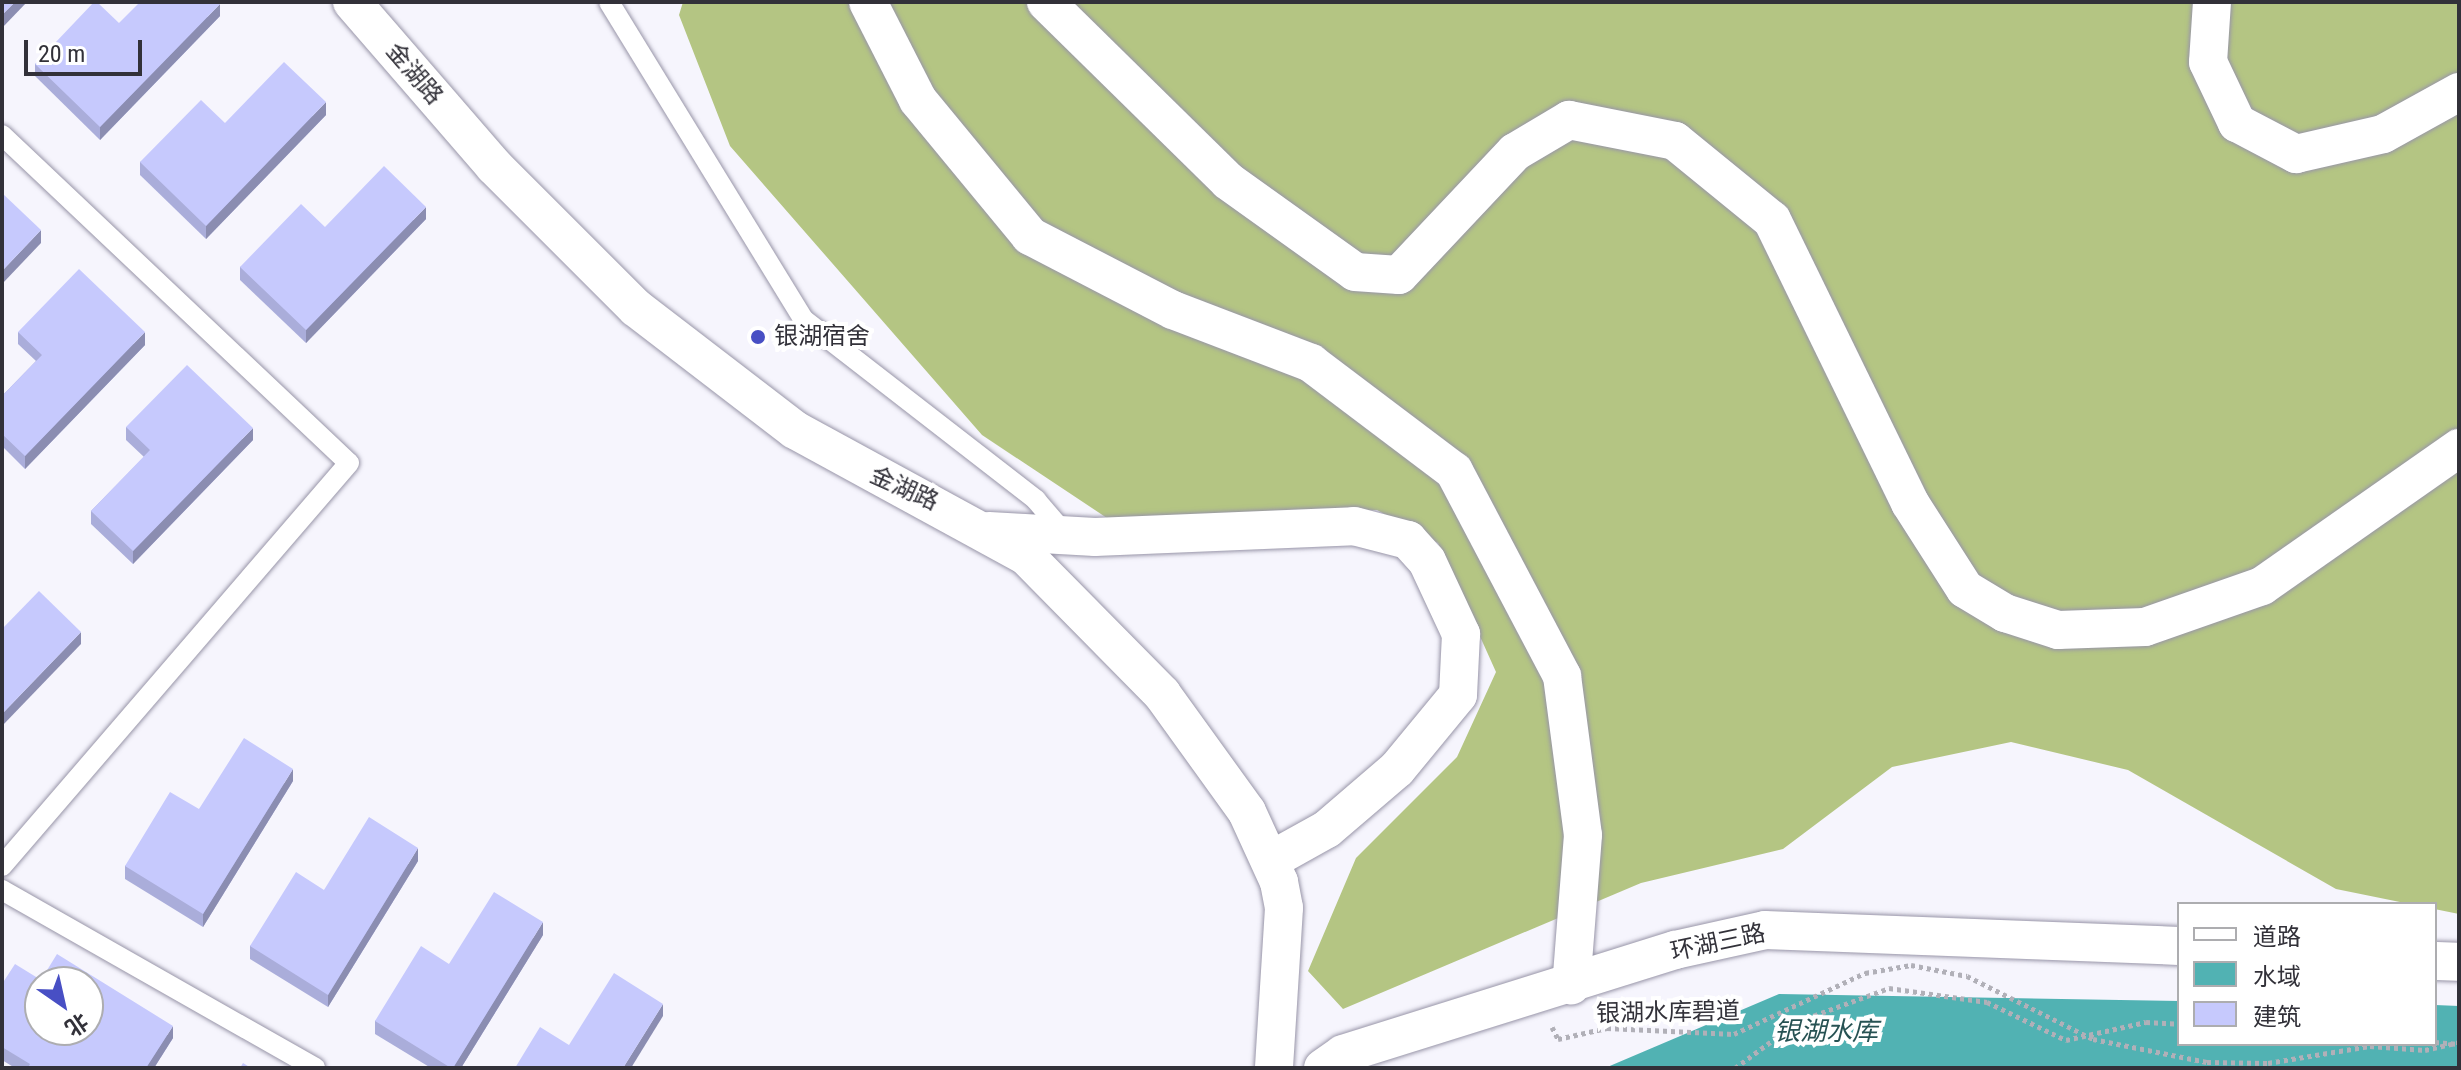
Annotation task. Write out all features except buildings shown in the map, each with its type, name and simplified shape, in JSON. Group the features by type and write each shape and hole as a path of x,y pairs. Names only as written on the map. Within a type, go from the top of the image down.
{"street":[{"name":"金湖路","path":"352,2 544,219 690,353 844,461 988,531 1064,590 1162,694 1216,763 1271,860 1284,908 1274,1068"},
{"path":"868,2 918,100 1030,236 1173,310 1311,363 1454,471 1562,676 1583,835 1571,986"},
{"path":"1046,2 1228,181 1355,272 1399,275 1515,152 1569,120 1675,141 1772,220 1910,503 1965,589 2018,617 2058,630 2145,627 2262,586 2459,448"},
{"path":"2212,2 2208,62 2237,123 2296,154 2383,134 2459,92"},
{"path":"988,531 1066,535 1384,529 1408,540 1444,586 1461,634 1458,695 1397,769 1327,829 1271,860"},
{"name":"环湖三路","path":"1323,1068 1343,1054 1571,986 1675,950 1765,930 2177,946"},
{"path":"2437,961 2459,962"}],"lane":[{"path":"609,2 803,319 1036,500 1066,535"},
{"path":"2,135 349,463 2,866"},
{"path":"2,890 315,1068"}],"path":[{"name":"银湖水库碧道","path":"1558,1039 1607,1028 1734,1034 1865,973 1911,965 1967,976 2093,1039 2207,1062 2268,1063 2370,1046 2425,1050 2459,1043"},
{"name":"银湖水库碧道","path":"1735,1068 1799,1021 1889,988 1987,1002 2066,1040 2146,1022 2177,1024"},
{"name":"银湖水库碧道","path":"2437,1042 2459,1043"}],"green space":[{"path":"683,2 2459,2 2459,914 2437,910 2437,902 2400,902 2336,889 2128,770 2011,742 1892,767 1783,849 1641,883 1343,1009 1308,971 1356,858 1457,757 1496,672 1438,543 1377,510 1110,520 982,435 730,146 679,15"}],"water":[{"name":"银湖水库","path":"1779,994 2177,1001 2177,1046 2437,1046 2437,1005 2459,1006 2459,1068 1605,1068"}],"place":[{"name":"银湖宿舍","path":"758,337"}]}
